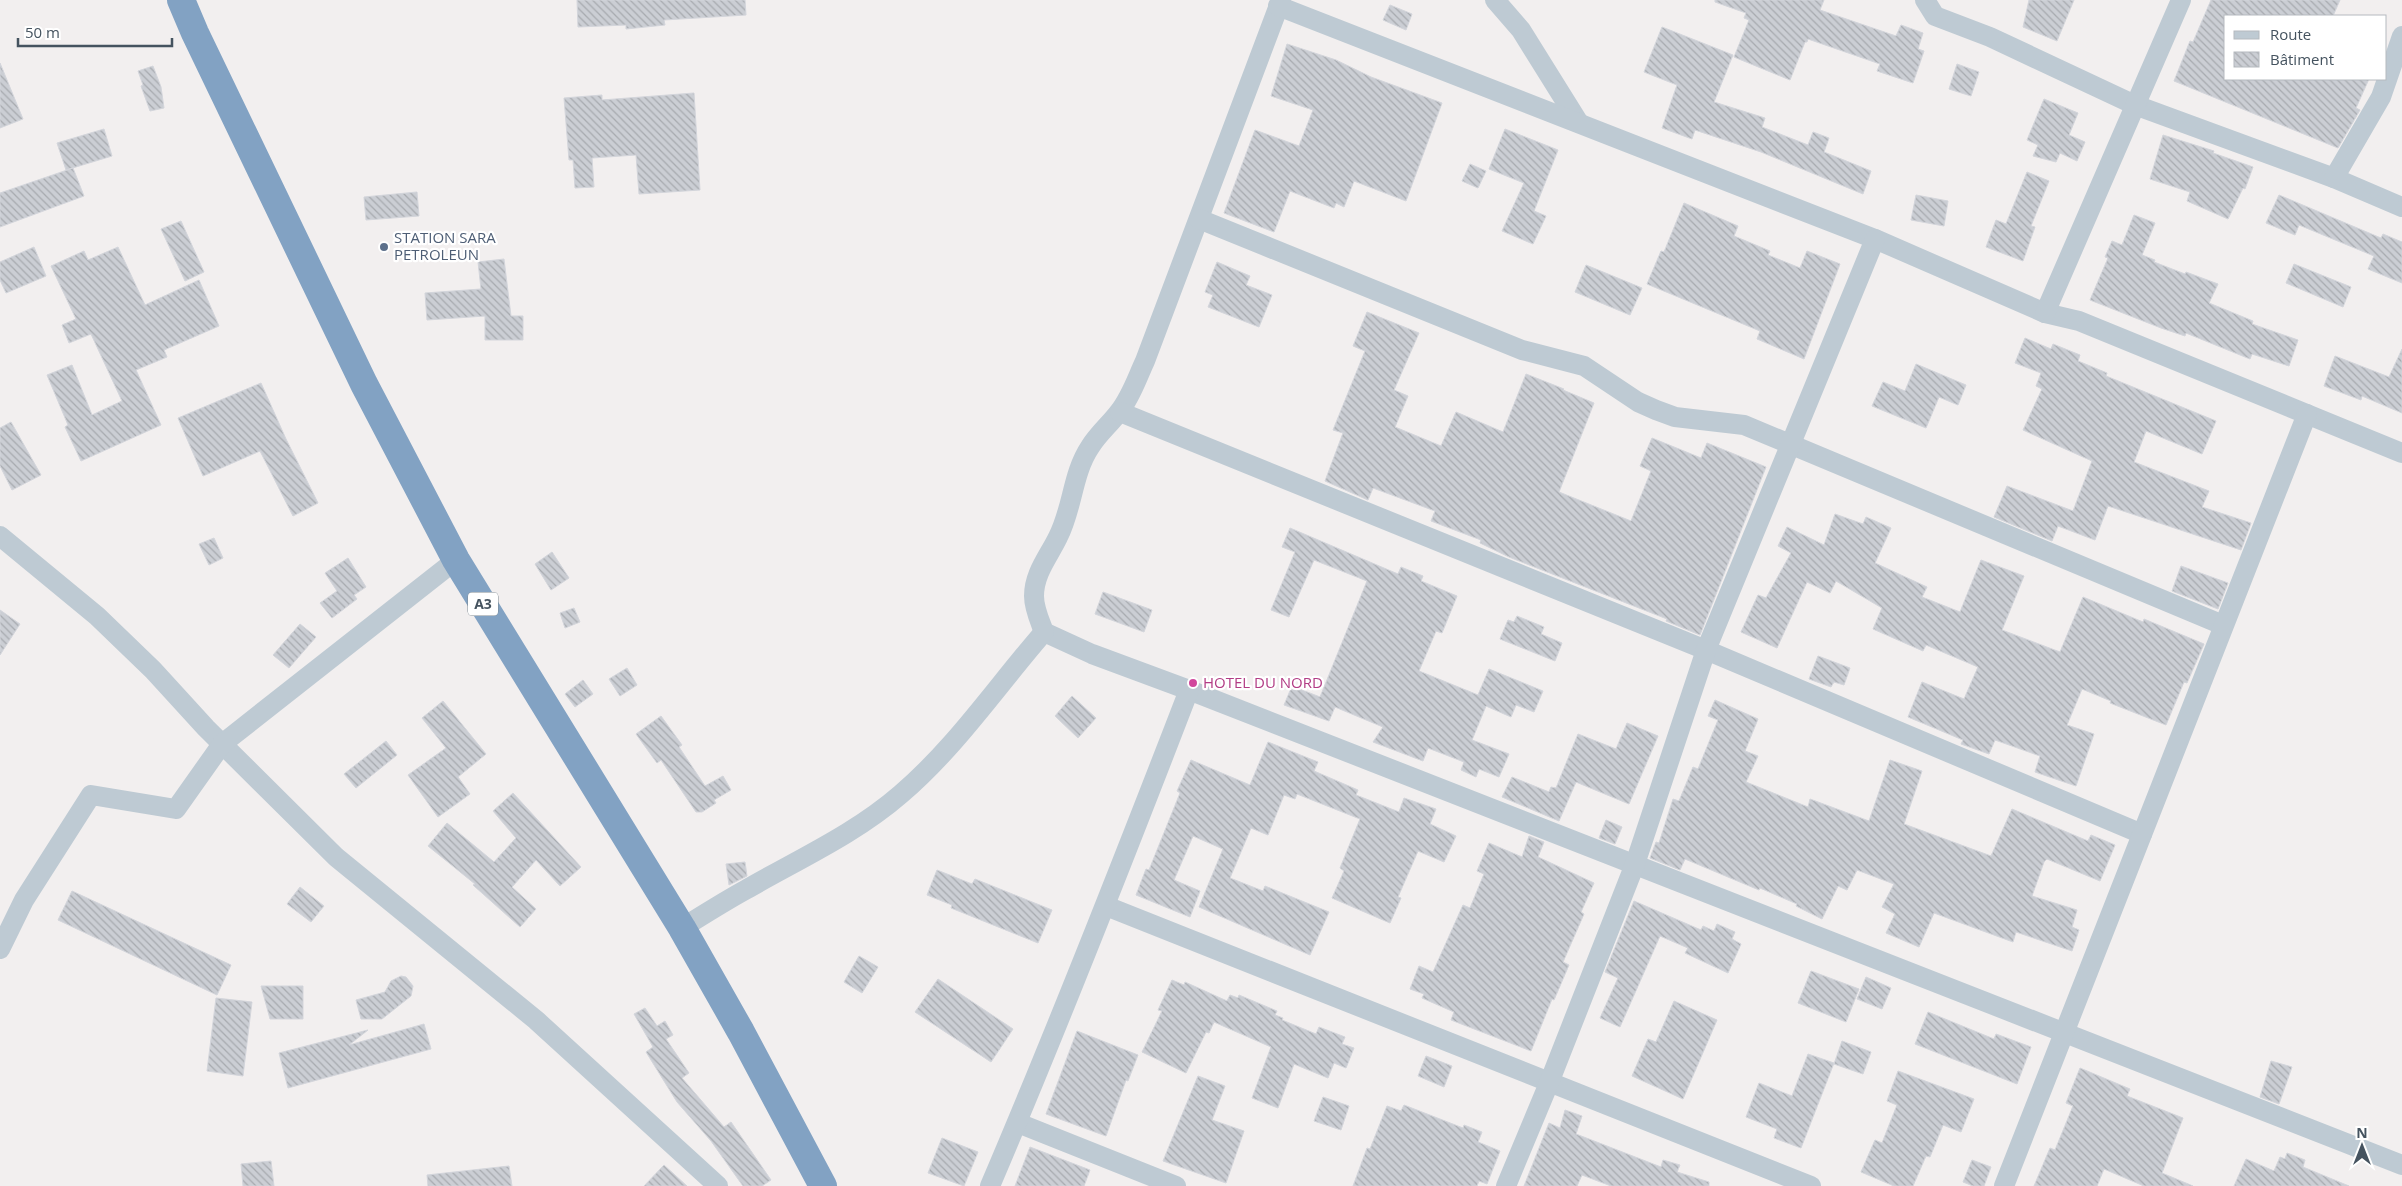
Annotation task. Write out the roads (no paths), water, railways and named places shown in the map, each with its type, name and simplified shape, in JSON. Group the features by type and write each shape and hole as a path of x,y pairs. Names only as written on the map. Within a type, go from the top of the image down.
{"highway":[{"name":"A3","path":"181,0 195,33 364,384 456,560 682,928 741,1032 823,1186"}],"street":[{"path":"1495,0 1521,30 1578,123"},
{"path":"1925,0 1935,16 1990,37 2135,105 2334,178 2402,207"},
{"path":"2045,313 2181,0"},
{"path":"2402,453 2079,321 2045,313 1875,239 1279,3 1145,361 1132,391 1120,412 1090,446 1082,461 1059,536 1036,579 1034,597 1038,617 1044,632 1092,654 1189,690 2402,1165"},
{"path":"2387,80 2402,36"},
{"path":"2334,178 2381,97 2387,80"},
{"path":"1199,219 1522,350 1584,366 1638,402 1656,410 1676,417 1744,425 1791,443 2223,625"},
{"path":"1506,1186 1549,1083 1635,864 1706,650 1875,239"},
{"path":"1120,412 1706,650 2142,834"},
{"path":"2004,1186 2223,625 2308,414"},
{"path":"0,536 97,616 153,670 222,744 336,857 522,1009 616,1091 718,1186"},
{"path":"0,949 24,900 91,795 176,809 222,744 456,560"},
{"path":"682,928 746,889 821,849 872,817 902,794 944,754 1044,632"},
{"path":"990,1186 1018,1123 1106,906 1189,690"},
{"path":"1106,906 1811,1186"},
{"path":"1018,1123 1176,1186"}],"place":[{"name":"STATION SARA PETROLEUN","path":"384,247"},
{"name":"HOTEL DU NORD","path":"1193,683"}]}
